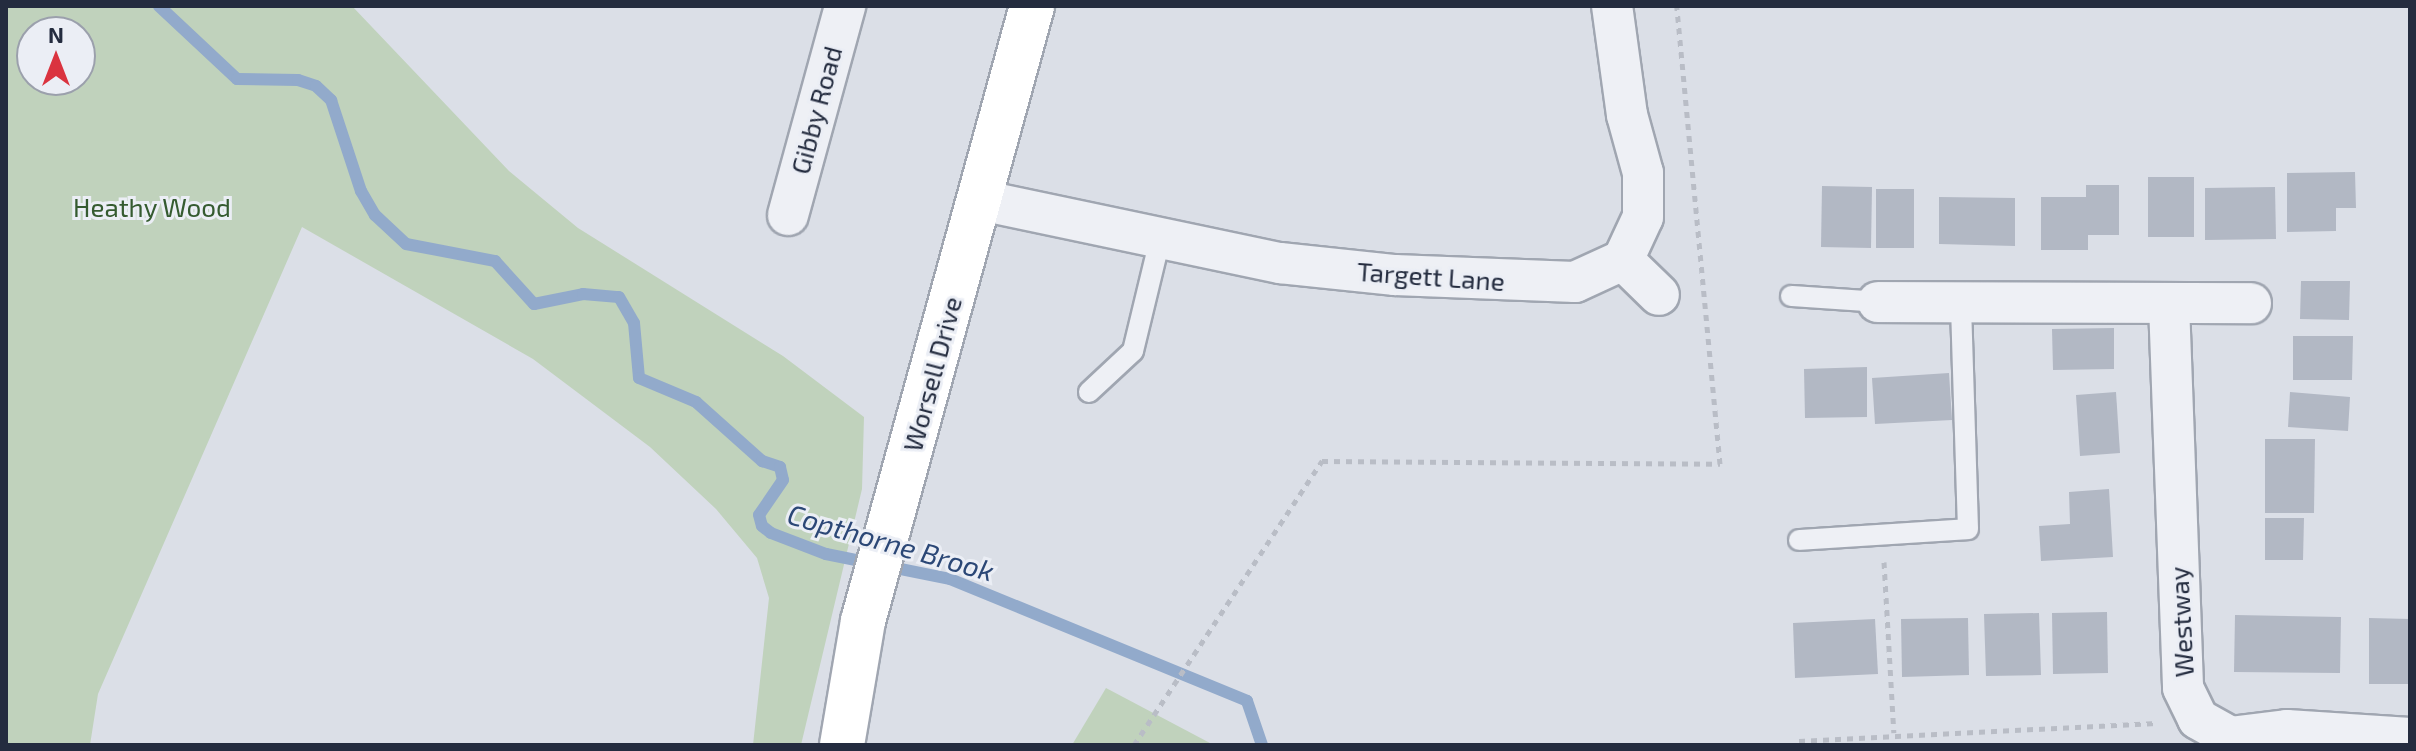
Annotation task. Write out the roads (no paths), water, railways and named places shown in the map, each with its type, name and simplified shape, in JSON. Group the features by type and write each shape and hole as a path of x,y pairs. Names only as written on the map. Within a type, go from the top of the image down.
{"street":[{"name":"Gibby Road","path":"788,215 845,6"},
{"path":"1612,6 1627,115 1643,173 1643,217 1623,260 1659,295"},
{"name":"Worsell Drive","path":"842,745 863,621 980,200 1024,8"},
{"name":"Targett Lane","path":"980,200 1280,263 1487,281 1575,282 1623,260"},
{"path":"1878,302 2251,303"},
{"name":"Westway","path":"2169,304 2183,688 2198,719 2230,737 2287,730 2410,738"}],"lane":[{"path":"1089,392 1133,351 1160,239"},
{"path":"1791,296 1878,302"},
{"path":"1799,540 1968,529 1961,303"}],"waterway":[{"name":"Copthorne Brook","path":"159,6 237,79 298,80 316,86 331,100 361,191 375,215 406,244 495,261 534,304 583,294 619,297 634,323 639,378 696,402 762,461 780,467 783,480 759,515 762,526 771,533 826,554 950,579 1247,701 1262,745"}],"park label":[{"name":"Heathy Wood","path":"152,207"}]}
